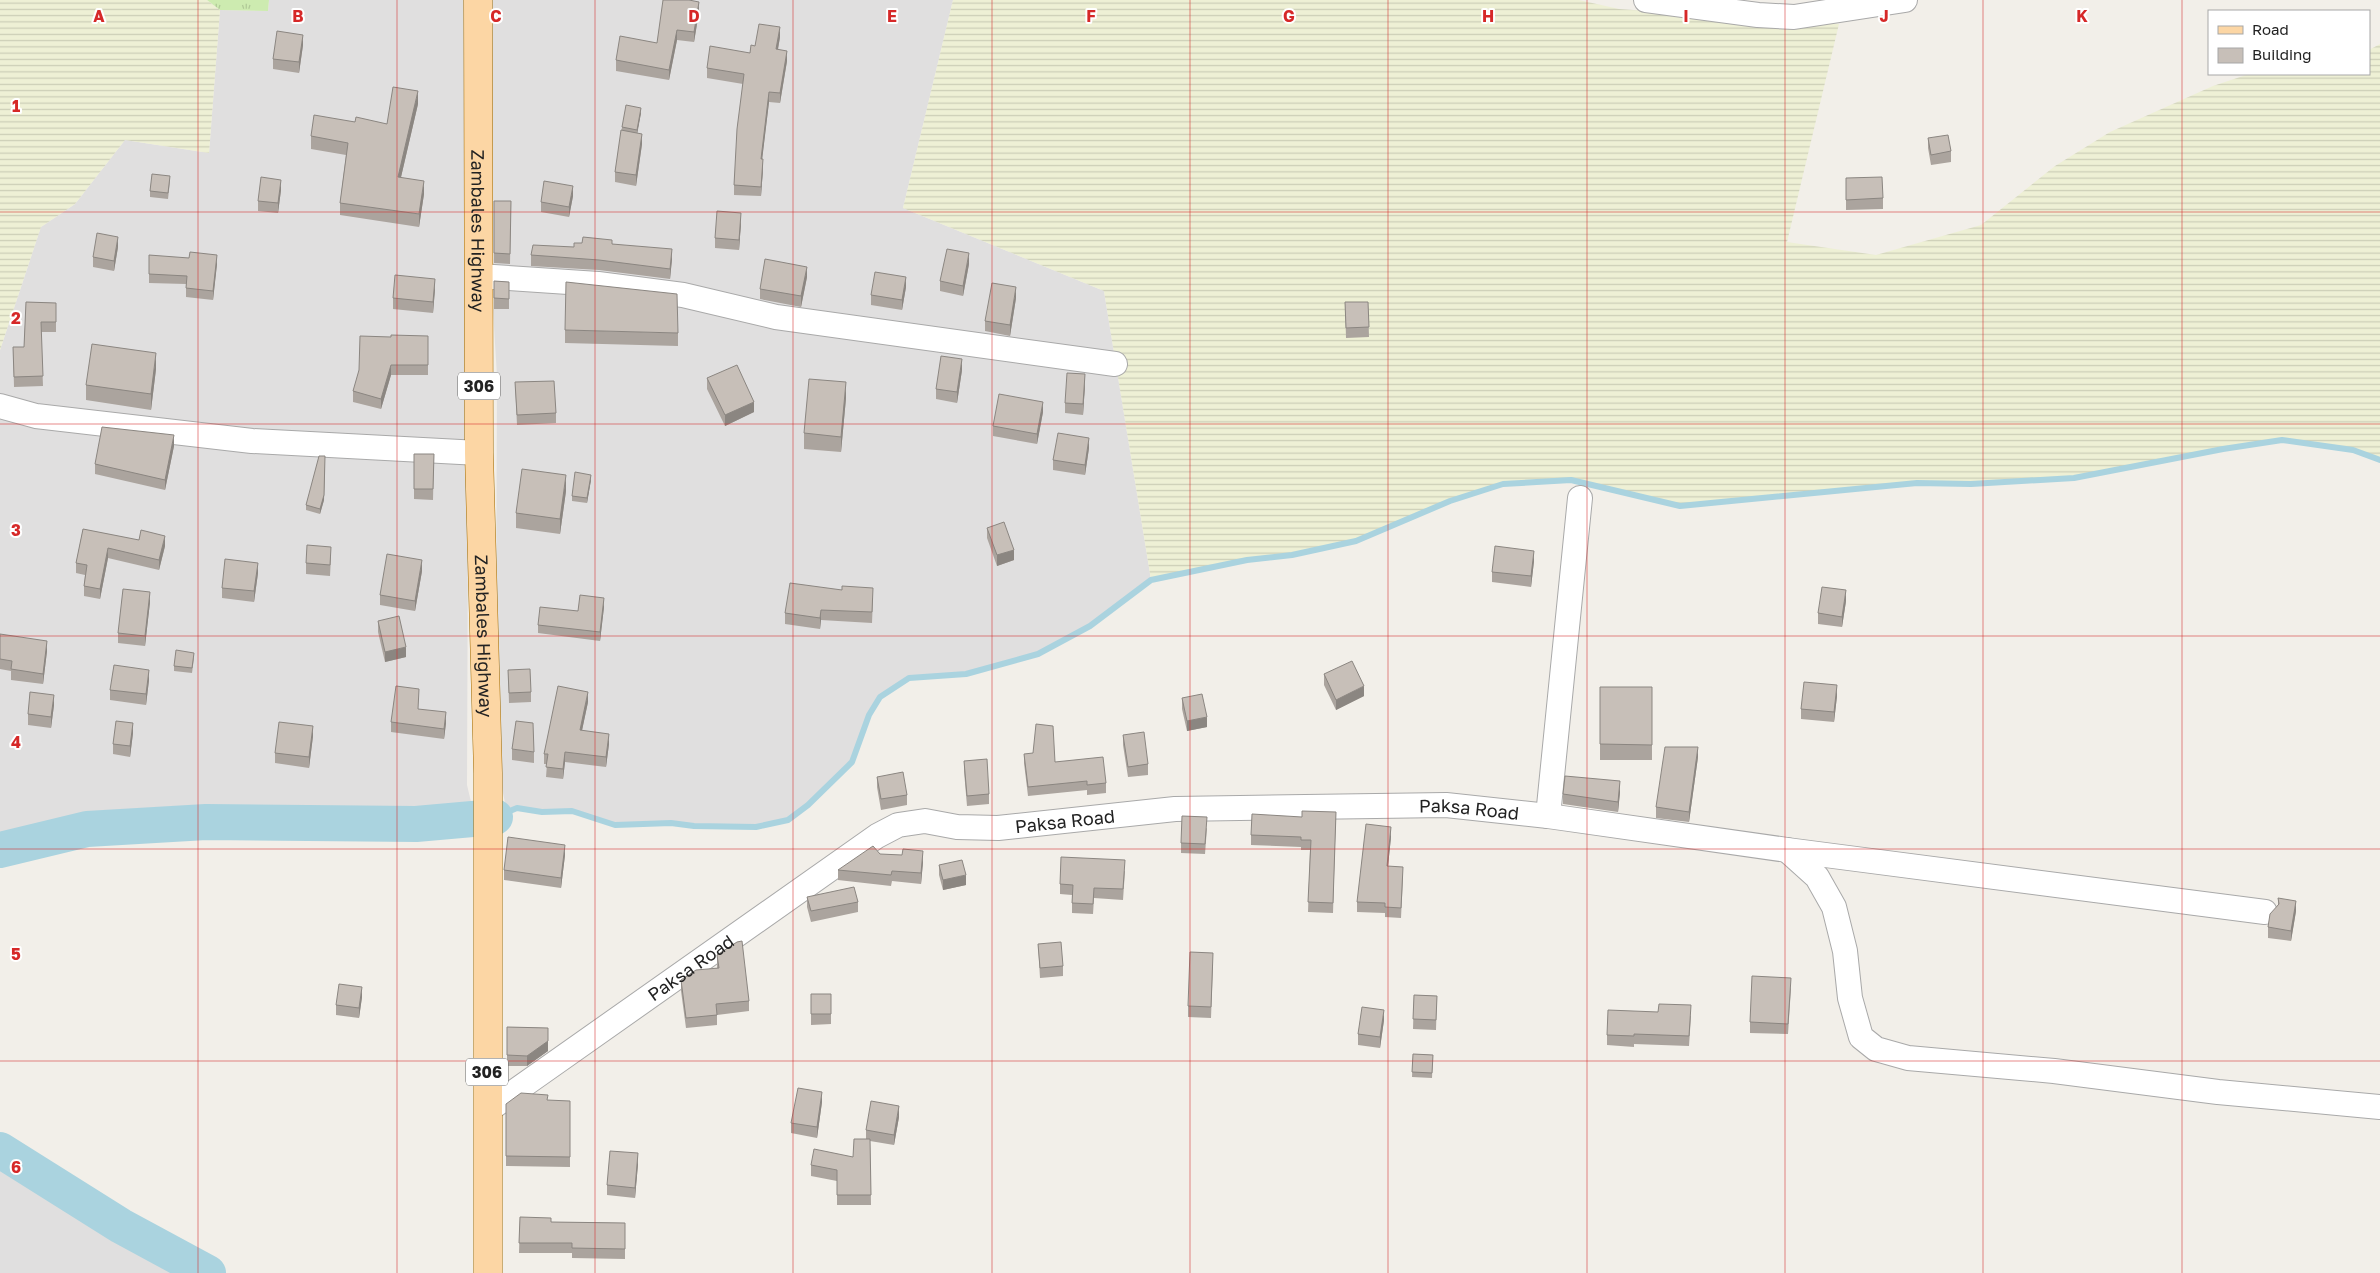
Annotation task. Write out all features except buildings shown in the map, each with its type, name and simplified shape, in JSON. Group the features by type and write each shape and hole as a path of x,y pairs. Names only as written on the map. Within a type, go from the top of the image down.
{"main road":[{"name":"Zambales Highway","path":"478,0 479,453 488,773 488,1273"}],"street":[{"path":"1646,0 1758,16 1794,17 1905,0"},
{"path":"478,276 598,284 684,294 776,317 1115,364"},
{"path":"0,406 36,416 252,441 479,453"},
{"path":"1548,816 1580,498"},
{"name":"Paksa Road","path":"487,1111 852,854 898,825 925,821 957,827 998,828 1175,809 1446,805 1548,816 1787,850 2265,912"},
{"path":"1787,850 1817,877 1834,907 1845,951 1850,998 1861,1037 1876,1049 1893,1056 1908,1058 2054,1071 2218,1092 2380,1107"}],"shaded area":[{"path":"269,0 470,0 467,785 475,819 416,824 206,822 87,829 0,850 0,350 41,227 75,204 125,140 209,153 220,10 268,11"},
{"path":"491,0 953,0 903,208 1104,291 1151,580 1090,626 1038,654 966,674 909,678 880,697 869,715 852,762 808,805 788,820 756,827 694,826 671,823 615,825 572,811 542,812 517,808 507,812 492,741 496,628 497,376 487,212"},
{"path":"0,1150 121,1226 208,1273 0,1273"}],"green space":[{"path":"0,0 207,0 220,10 209,153 125,140 75,204 41,227 0,350"},
{"path":"207,0 269,0 268,11 220,10"},
{"path":"953,0 1579,0 1619,9 1839,24 1787,242 1876,255 1981,225 2055,166 2110,132 2213,86 2246,75 2370,75 2370,49 2380,44 2380,460 2353,450 2282,440 2223,449 2074,478 1971,484 1917,483 1680,506 1571,480 1503,484 1450,501 1356,541 1292,555 1247,560 1151,580 1104,291 903,208"}],"waterway":[{"path":"496,817 517,808 542,812 572,811 615,825 671,823 694,826 756,827 788,820 808,805 852,762 869,715 880,697 909,678 966,674 1038,654 1090,626 1151,580 1247,560 1292,555 1356,541 1450,501 1503,484 1571,480 1680,506 1917,483 1971,484 2074,478 2223,449 2282,440 2353,450 2380,460"},
{"path":"0,850 87,829 206,822 416,824 495,817"},
{"path":"0,1150 121,1226 208,1273"}]}
